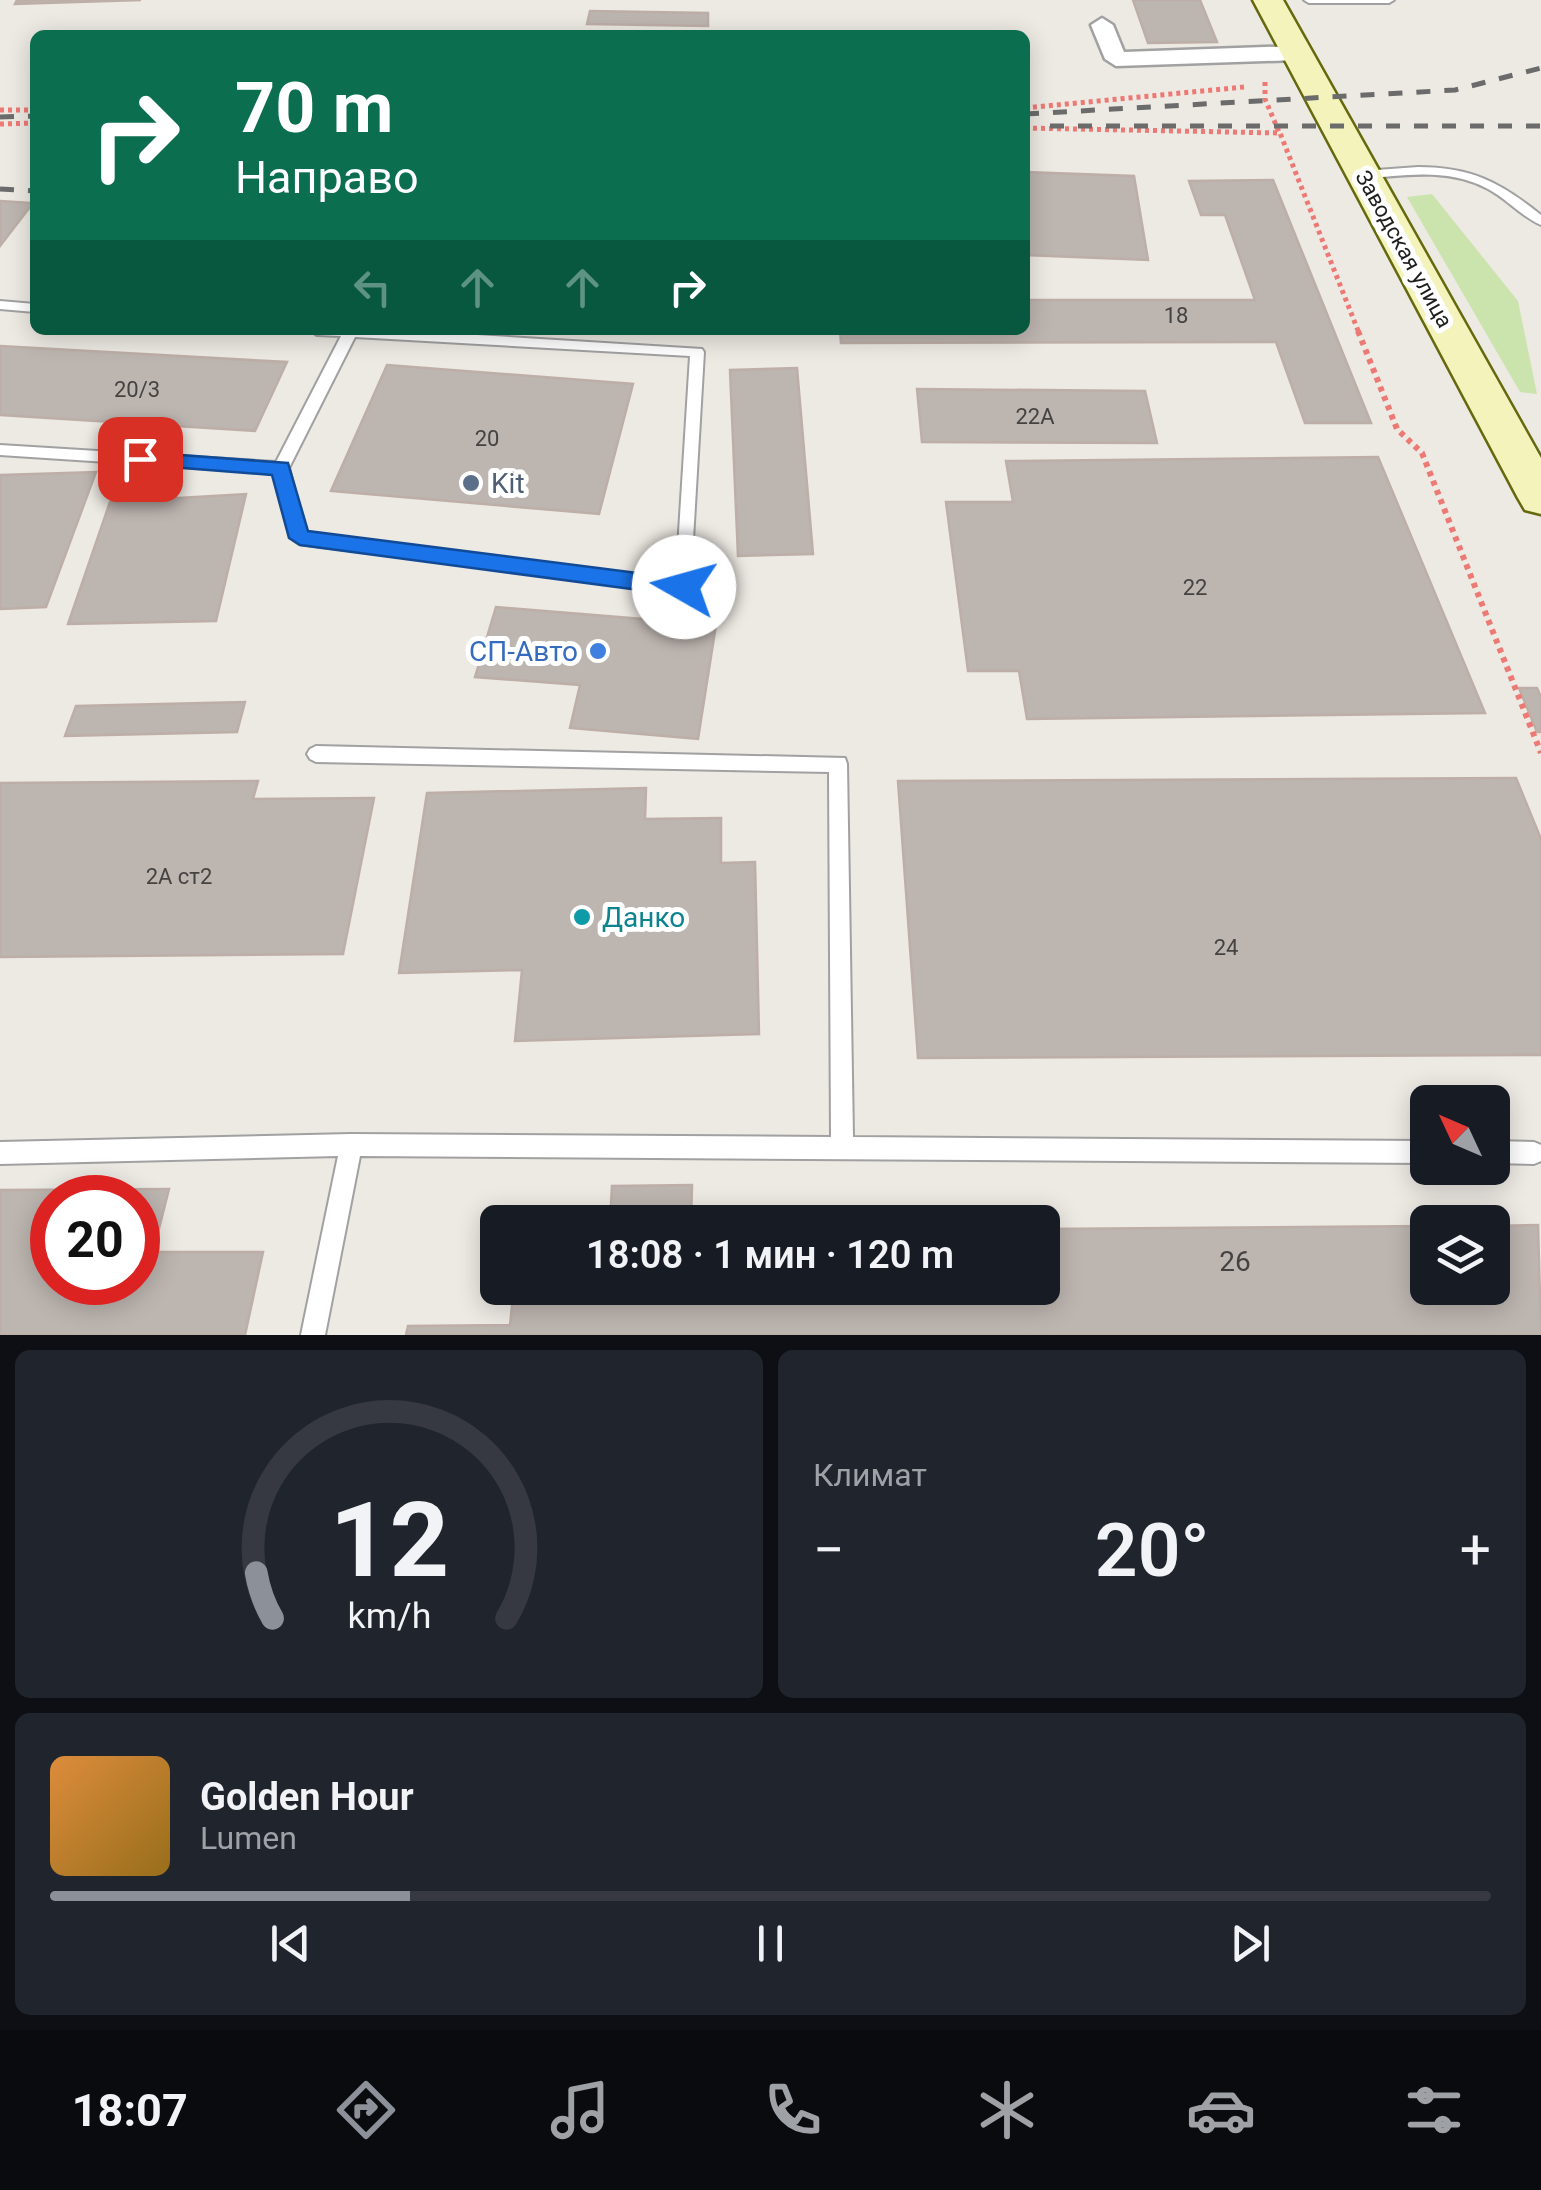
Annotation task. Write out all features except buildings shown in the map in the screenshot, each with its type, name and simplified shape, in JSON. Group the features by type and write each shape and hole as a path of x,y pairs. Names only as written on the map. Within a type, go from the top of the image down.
{"main road":[{"name":"Заводская улица","path":"1268,0 1364,176 1539,479"}],"street":[{"path":"1102,24 1116,59 1297,52"}],"lane":[{"path":"1309,0 1390,0"},
{"path":"1364,176 1436,170 1468,174 1502,188 1541,221"},
{"path":"0,306 30,308"},
{"path":"348,335 280,468 300,538 684,587 697,352 402,335"},
{"path":"0,450 280,468"},
{"path":"316,754 838,764 842,1148"},
{"path":"313,1335 351,1145"},
{"path":"0,1153 351,1145 1410,1152"},
{"path":"1510,1152 1534,1152"}],"path":[{"path":"1030,108 1245,87"},
{"path":"0,110 30,110"},
{"path":"0,124 30,123"},
{"path":"1030,128 1280,133 1397,429 1422,454 1462,546 1541,753"}],"green space":[{"path":"1432,194 1518,301 1537,394 1520,392 1407,197"}],"railway":[{"path":"1030,114 1455,90 1541,68"},
{"path":"0,117 30,116"},
{"path":"1050,126 1541,126"},
{"path":"0,189 30,191"}],"place":[{"name":"Kit","path":"471,483"},
{"name":"СП-Авто","path":"598,651"},
{"name":"Данко","path":"582,917"}],"route":[{"path":"140,459 280,468 300,538 684,587"}]}
